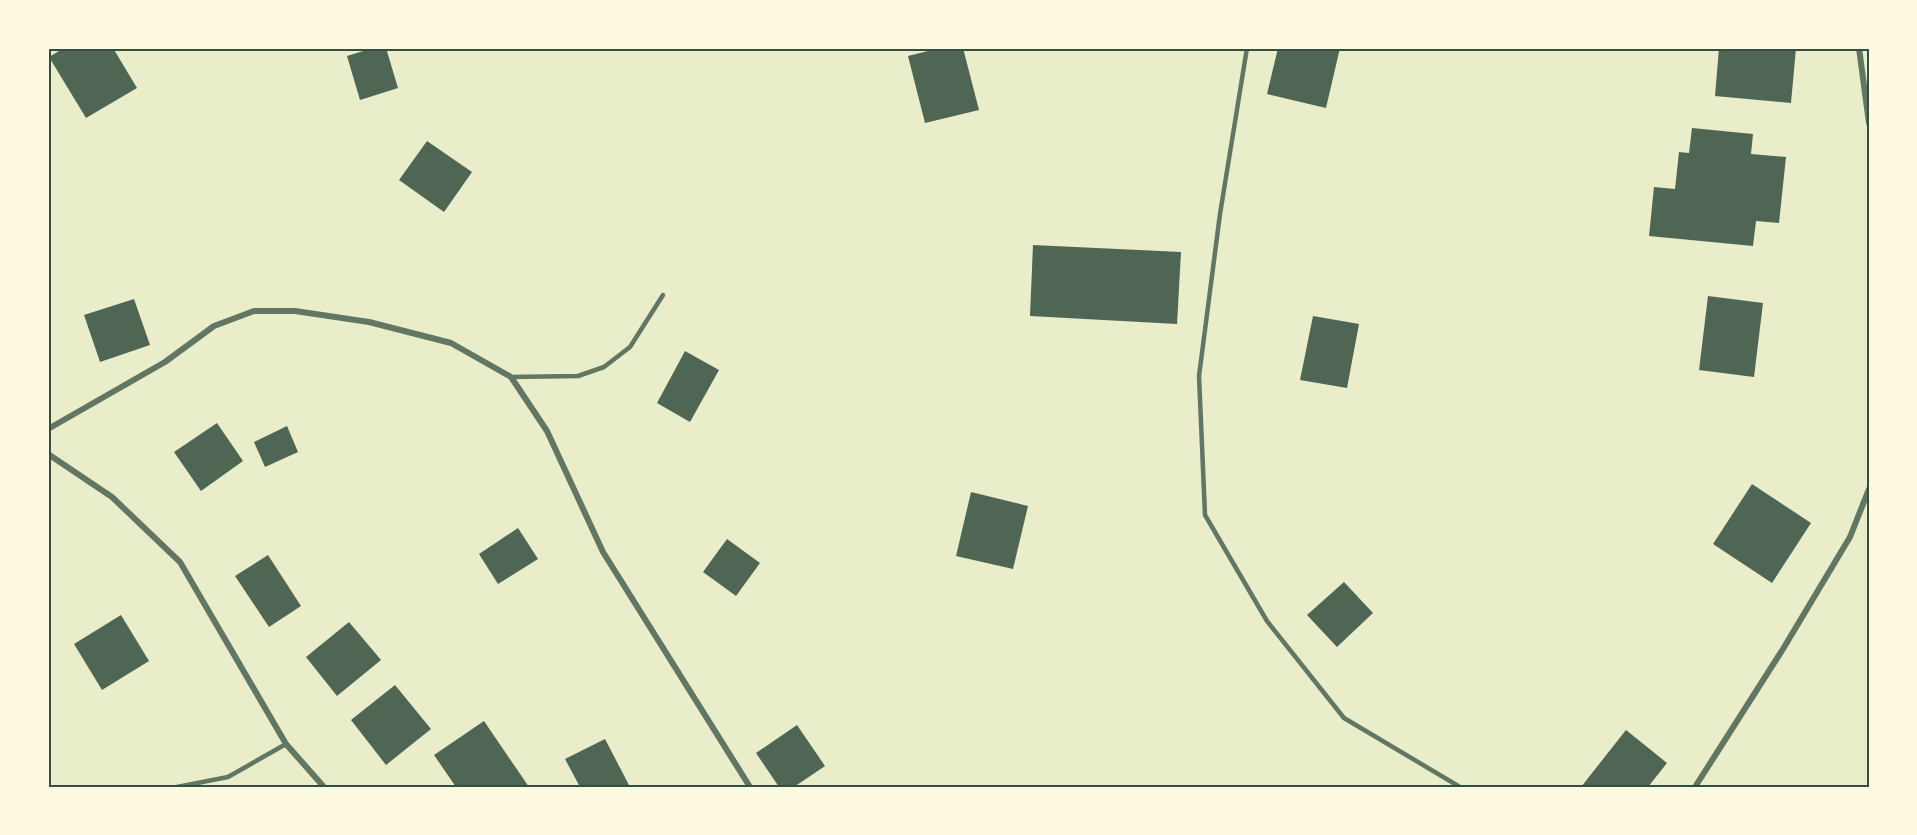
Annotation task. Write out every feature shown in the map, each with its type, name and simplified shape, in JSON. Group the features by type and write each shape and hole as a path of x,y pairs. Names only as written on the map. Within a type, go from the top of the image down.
{"street":[{"path":"1859,48 1869,123"},
{"path":"48,429 165,362 214,326 254,311 295,311 359,320 451,343 511,377 547,431 603,552 750,787"},
{"path":"48,454 112,497 180,562 286,744 324,787"},
{"path":"1695,787 1783,649 1850,537 1869,489"}],"lane":[{"path":"1247,48 1220,214 1199,376 1205,515 1267,621 1344,718 1460,787"},
{"path":"511,377 578,376 604,367 630,347 663,295"},
{"path":"177,787 228,777 286,744"}],"building":[{"path":"64,48 113,48 137,88 86,118 49,57"},
{"path":"373,48 386,48 398,88 360,100 347,56"},
{"path":"940,48 963,48 979,110 925,123 908,56"},
{"path":"1278,48 1340,48 1326,108 1267,94"},
{"path":"1719,48 1796,48 1791,103 1715,96"},
{"path":"1692,128 1753,134 1751,154 1786,157 1779,223 1756,221 1753,246 1649,236 1654,187 1675,189 1679,152 1689,153"},
{"path":"427,141 472,172 444,212 399,180"},
{"path":"1033,245 1181,252 1177,324 1030,316"},
{"path":"1708,296 1763,303 1754,377 1699,370"},
{"path":"134,299 150,345 100,362 84,315"},
{"path":"1313,316 1359,324 1347,388 1300,380"},
{"path":"685,351 719,370 690,422 657,403"},
{"path":"217,423 243,461 201,491 174,452"},
{"path":"287,426 298,452 265,467 254,442"},
{"path":"1752,484 1811,523 1772,583 1713,544"},
{"path":"971,492 1028,506 1013,569 956,556"},
{"path":"518,528 538,559 498,584 479,554"},
{"path":"727,539 760,563 736,596 703,572"},
{"path":"268,555 301,606 269,627 235,576"},
{"path":"1344,582 1373,613 1337,647 1307,615"},
{"path":"121,615 149,661 102,690 74,644"},
{"path":"349,622 381,660 337,696 306,657"},
{"path":"395,685 431,729 386,765 351,720"},
{"path":"484,721 529,787 456,787 434,755"},
{"path":"797,725 825,766 794,787 779,787 756,753"},
{"path":"1626,730 1667,763 1648,787 1581,787"},
{"path":"605,739 630,787 580,787 565,759"}]}
